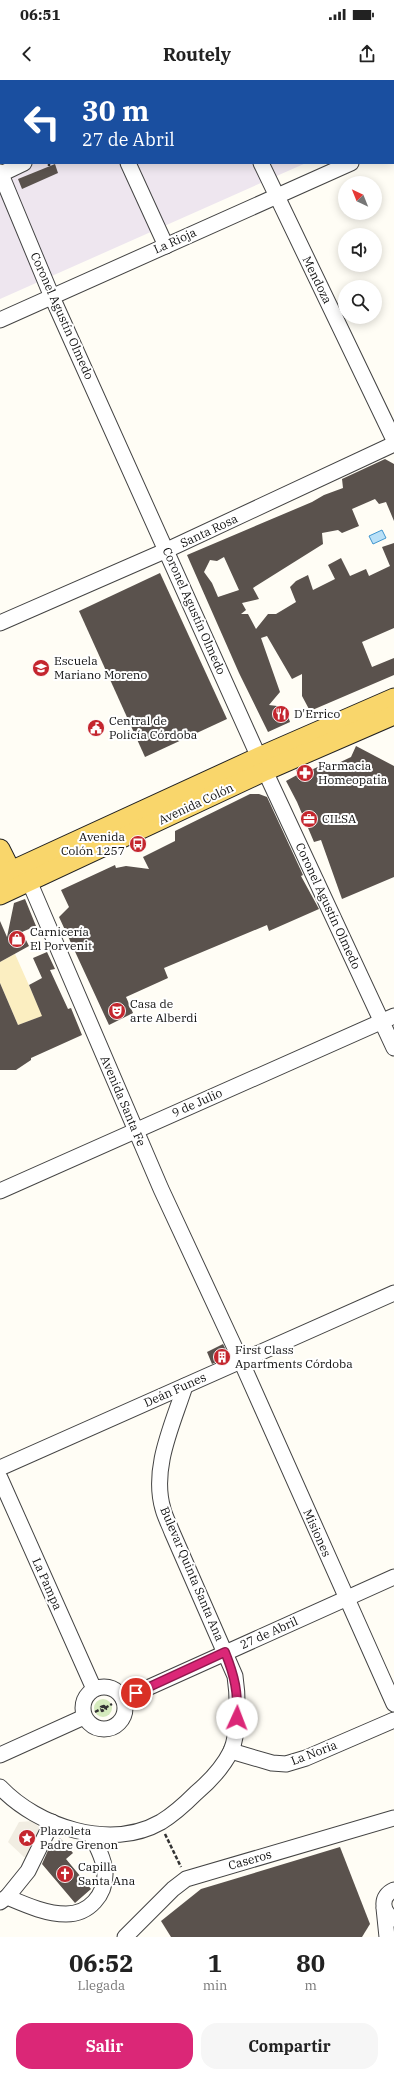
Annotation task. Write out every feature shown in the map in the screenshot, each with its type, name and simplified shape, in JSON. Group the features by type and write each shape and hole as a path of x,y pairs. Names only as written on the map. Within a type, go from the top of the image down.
{"main road":[{"name":"Avenida Colón","path":"0,895 394,698"},
{"name":"Avenida Colón","path":"5,874 262,764 394,715"},
{"path":"0,849 5,874 29,881"}],"street":[{"path":"0,173 22,164"},
{"path":"128,164 166,246"},
{"name":"Mendoza","path":"261,164 394,440"},
{"name":"La Rioja","path":"0,320 349,164"},
{"name":"Coronel Agustín Olmedo","path":"0,173 52,297 262,764 388,1018 394,1048"},
{"name":"Santa Rosa","path":"0,623 167,550 394,444"},
{"name":"Avenida Santa Fe","path":"29,881 136,1130 241,1361"},
{"name":"9 de Julio","path":"0,1191 388,1018"},
{"name":"Deán Funes","path":"0,1468 394,1293"},
{"name":"Misiones","path":"241,1361 394,1704"},
{"name":"Bulevar Quinta Santa Ana","path":"0,1787 22,1808 52,1822 91,1835 132,1833 160,1822 182,1806 209,1782 231,1751 237,1718 238,1695 235,1676 163,1508 160,1489 161,1466 167,1438 185,1386"},
{"name":"La Pampa","path":"0,1478 94,1689"},
{"name":"27 de Abril","path":"123,1699 394,1577"},
{"path":"101,1687 114,1689 123,1699 124,1713 122,1720 110,1729 95,1728 84,1718 82,1705 84,1698 94,1689 101,1687"},
{"path":"0,1755 84,1718"},
{"name":"La Noria","path":"231,1751 272,1763 286,1764 306,1758 394,1720"},
{"name":"Caseros","path":"125,1937 173,1889 186,1879 394,1818"},
{"path":"52,1822 28,1871 4,1899 52,1913 67,1914 83,1912 96,1901 103,1889 104,1872 99,1849 91,1835"},
{"path":"387,1937 384,1908 385,1898 394,1890"},
{"path":"384,1908 389,1917 394,1919"}],"path":[{"path":"160,1822 186,1879"}],"shaded area":[{"path":"0,164 304,164 0,299"},
{"name":"Plazoleta Padre Grenon","path":"33,1821 46,1834 34,1858 24,1857 8,1842 19,1822"}],"green space":[{"path":"103,1699 109,1702 112,1708 109,1714 103,1717 97,1714 94,1708 97,1702"}],"sand":[{"path":"15,954 44,1019 37,1018 18,1025 0,983 0,962"}],"water":[{"path":"382,530 386,538 373,544 369,536"}],"building":[{"path":"55,164 58,173 22,189 18,179"},
{"path":"385,459 394,464 394,521 386,502 379,504 375,499 352,509 359,526 342,533 338,530 322,533 323,544 253,588 259,599 242,603 246,610 241,614 248,614 256,629 268,614 276,614 296,602 290,587 296,581 308,575 313,590 335,579 328,565 341,558 350,576 366,569 369,576 390,566 382,547 394,543 394,628 362,642 372,667 394,658 394,675 310,711 302,696 302,674 292,679 267,636 261,638 280,692 269,705 285,707 290,722 268,732 239,673 187,555 343,488 342,479","holes":["224,557 239,590 218,597 212,583 204,572 210,560 217,561"]},
{"path":"160,573 227,719 145,757 79,611"},
{"path":"356,746 394,766 394,877 342,899 321,840 314,842 297,802 286,781 297,775 296,770 306,765 309,771 324,764 326,769 351,757"},
{"path":"250,794 259,794 267,797 303,875 301,876 319,909 269,931 267,925 164,968 168,978 126,997 133,1013 109,1025 59,917 69,907 61,890 115,865 116,868 126,866 149,869 143,857 175,841 175,831"},
{"path":"25,899 36,926 22,932 29,946 0,962 0,921 7,937 14,903"},
{"path":"47,952 55,969 50,970 68,1009 71,1008 82,1035 31,1058 31,1060 16,1070 0,1070 0,983 18,1025 42,1016 29,985 42,978 33,958"},
{"path":"223,1344 229,1356 212,1364 207,1352"},
{"name":"Capilla Santa Ana","path":"60,1838 73,1853 66,1859 91,1889 75,1903 42,1864 50,1846"},
{"path":"340,1847 370,1924 362,1937 171,1937 161,1921 201,1889"}],"place":[{"name":"Escuela Mariano Moreno","path":"41,668"},
{"name":"D'Errico","path":"281,714"},
{"name":"Central de Policía Córdoba","path":"96,728"},
{"name":"Farmacia Homeopatia","path":"305,773"},
{"name":"CILSA","path":"309,819"},
{"name":"Avenida Colón 1257","path":"138,844"},
{"name":"Carnicería El Porvenit","path":"17,939"},
{"name":"Casa de arte Alberdi","path":"117,1011"},
{"name":"First Class Apartments Córdoba","path":"222,1357"},
{"name":"Plazoleta Padre Grenon","path":"27,1838"},
{"name":"Capilla Santa Ana","path":"65,1874"}],"route":[{"path":"136,1693 225,1652 235,1676 238,1695 237,1718"}]}
